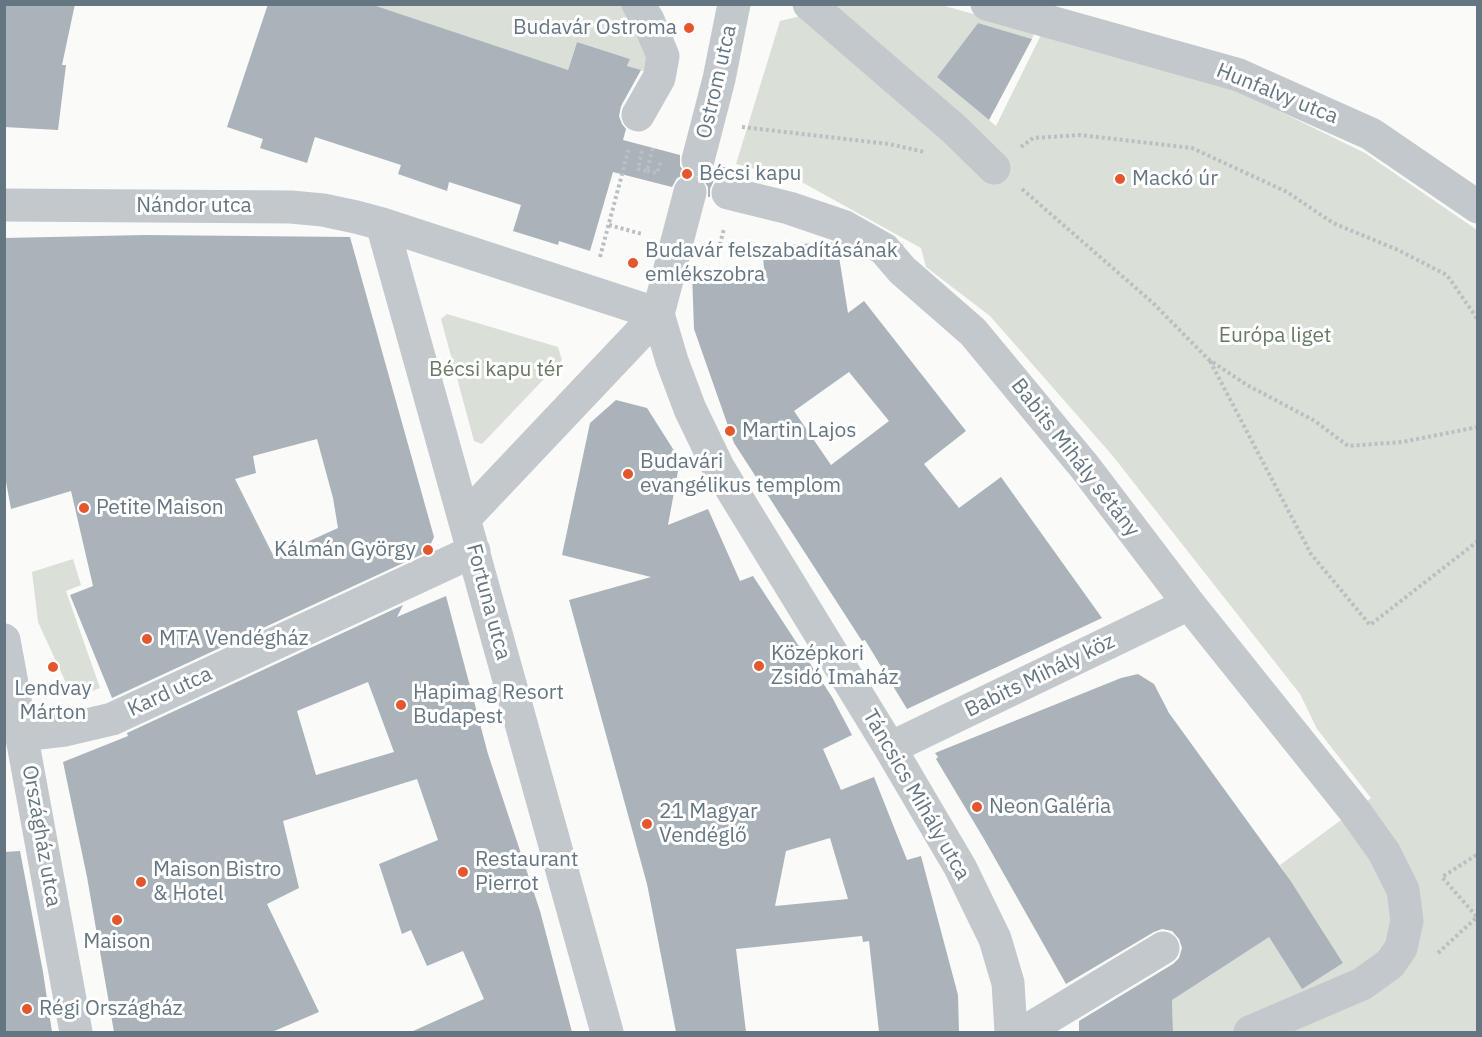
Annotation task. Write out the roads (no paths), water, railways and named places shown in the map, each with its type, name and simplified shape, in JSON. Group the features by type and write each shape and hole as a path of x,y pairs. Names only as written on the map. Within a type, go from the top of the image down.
{"street":[{"path":"638,4 648,20 663,56 647,126"},
{"name":"Ostrom utca","path":"698,160 719,79 734,4"},
{"path":"809,4 953,128 994,168"},
{"name":"Hunfalvy utca","path":"987,4 1239,75 1371,134 1478,207"},
{"path":"465,518 658,314 690,192"},
{"name":"Babits Mihály sétány","path":"728,193 789,208 845,227 884,249 902,270 974,332 1084,466 1189,604 1354,810 1384,852 1403,890 1407,921 1401,948 1390,964 1362,984 1250,1032"},
{"name":"Nándor utca","path":"4,205 291,207 323,210 382,224"},
{"path":"382,224 658,314"},
{"path":"382,224 465,518"},
{"name":"Táncsics Mihály utca","path":"658,314 690,409 718,467 960,867 995,939 1008,983 1011,1032"},
{"name":"Fortuna utca","path":"465,518 607,1032"},
{"name":"Kard utca","path":"22,735 65,730 112,719 474,551"},
{"name":"Babits Mihály köz","path":"890,748 1189,604"},
{"name":"Országház utca","path":"4,640 76,1032"},
{"path":"1024,1032 1163,948"}],"place":[{"name":"Budavár Ostroma","path":"689,28"},
{"name":"Bécsi kapu","path":"687,174"},
{"name":"Mackó úr","path":"1120,179"},
{"name":"Budavár felszabadításának emlékszobra","path":"633,263"},
{"name":"Martin Lajos","path":"730,431"},
{"name":"Budavári evangélikus templom","path":"628,474"},
{"name":"Petite Maison","path":"84,508"},
{"name":"Kálmán György","path":"428,550"},
{"name":"MTA Vendégház","path":"147,639"},
{"name":"Középkori Zsidó Imaház","path":"759,666"},
{"name":"Lendvay Márton","path":"53,667"},
{"name":"Hapimag Resort Budapest","path":"401,705"},
{"name":"Neon Galéria","path":"977,807"},
{"name":"21 Magyar Vendéglő","path":"647,824"},
{"name":"Restaurant Pierrot","path":"463,872"},
{"name":"Maison Bistro & Hotel","path":"141,882"},
{"name":"Maison","path":"117,920"},
{"name":"Régi Országház","path":"27,1009"}],"park label":[{"name":"Európa liget","path":"1275,336"},
{"name":"Bécsi kapu tér","path":"496,370"}]}
